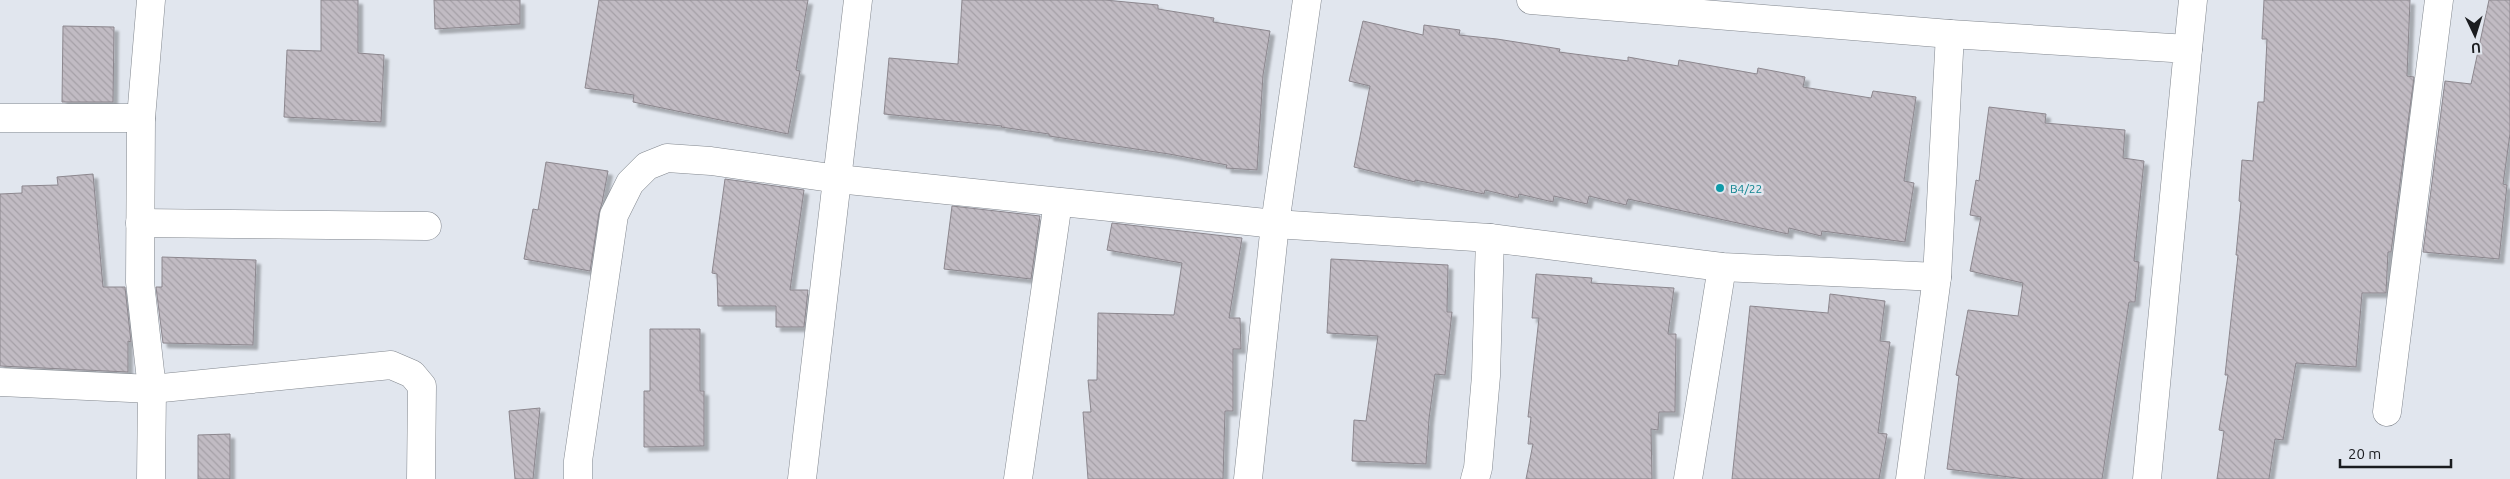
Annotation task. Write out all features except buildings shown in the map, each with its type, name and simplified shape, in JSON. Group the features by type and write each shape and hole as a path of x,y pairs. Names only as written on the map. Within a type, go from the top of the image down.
{"street":[{"path":"150,479 152,390 140,282 140,223 141,118 151,0"},
{"path":"802,479 858,0"},
{"path":"1248,479 1275,224 1307,0"},
{"path":"2148,479 2193,0"},
{"path":"2387,412 2439,0"},
{"path":"1548,1 1950,34 2188,49"},
{"path":"1910,479 1937,277 1950,34"},
{"path":"0,118 141,118"},
{"path":"578,479 578,461 614,215 630,182 647,166 667,158 711,161 838,179 1275,224 1490,238 1722,267 1937,277"},
{"path":"1018,479 1058,202"},
{"path":"140,223 427,226"},
{"path":"1475,479 1478,468 1486,376 1490,238"},
{"path":"1688,479 1722,267"},
{"path":"0,382 152,390 391,365 412,374 422,386 421,479"}],"place":[{"name":"B4/22","path":"1720,188"}]}
